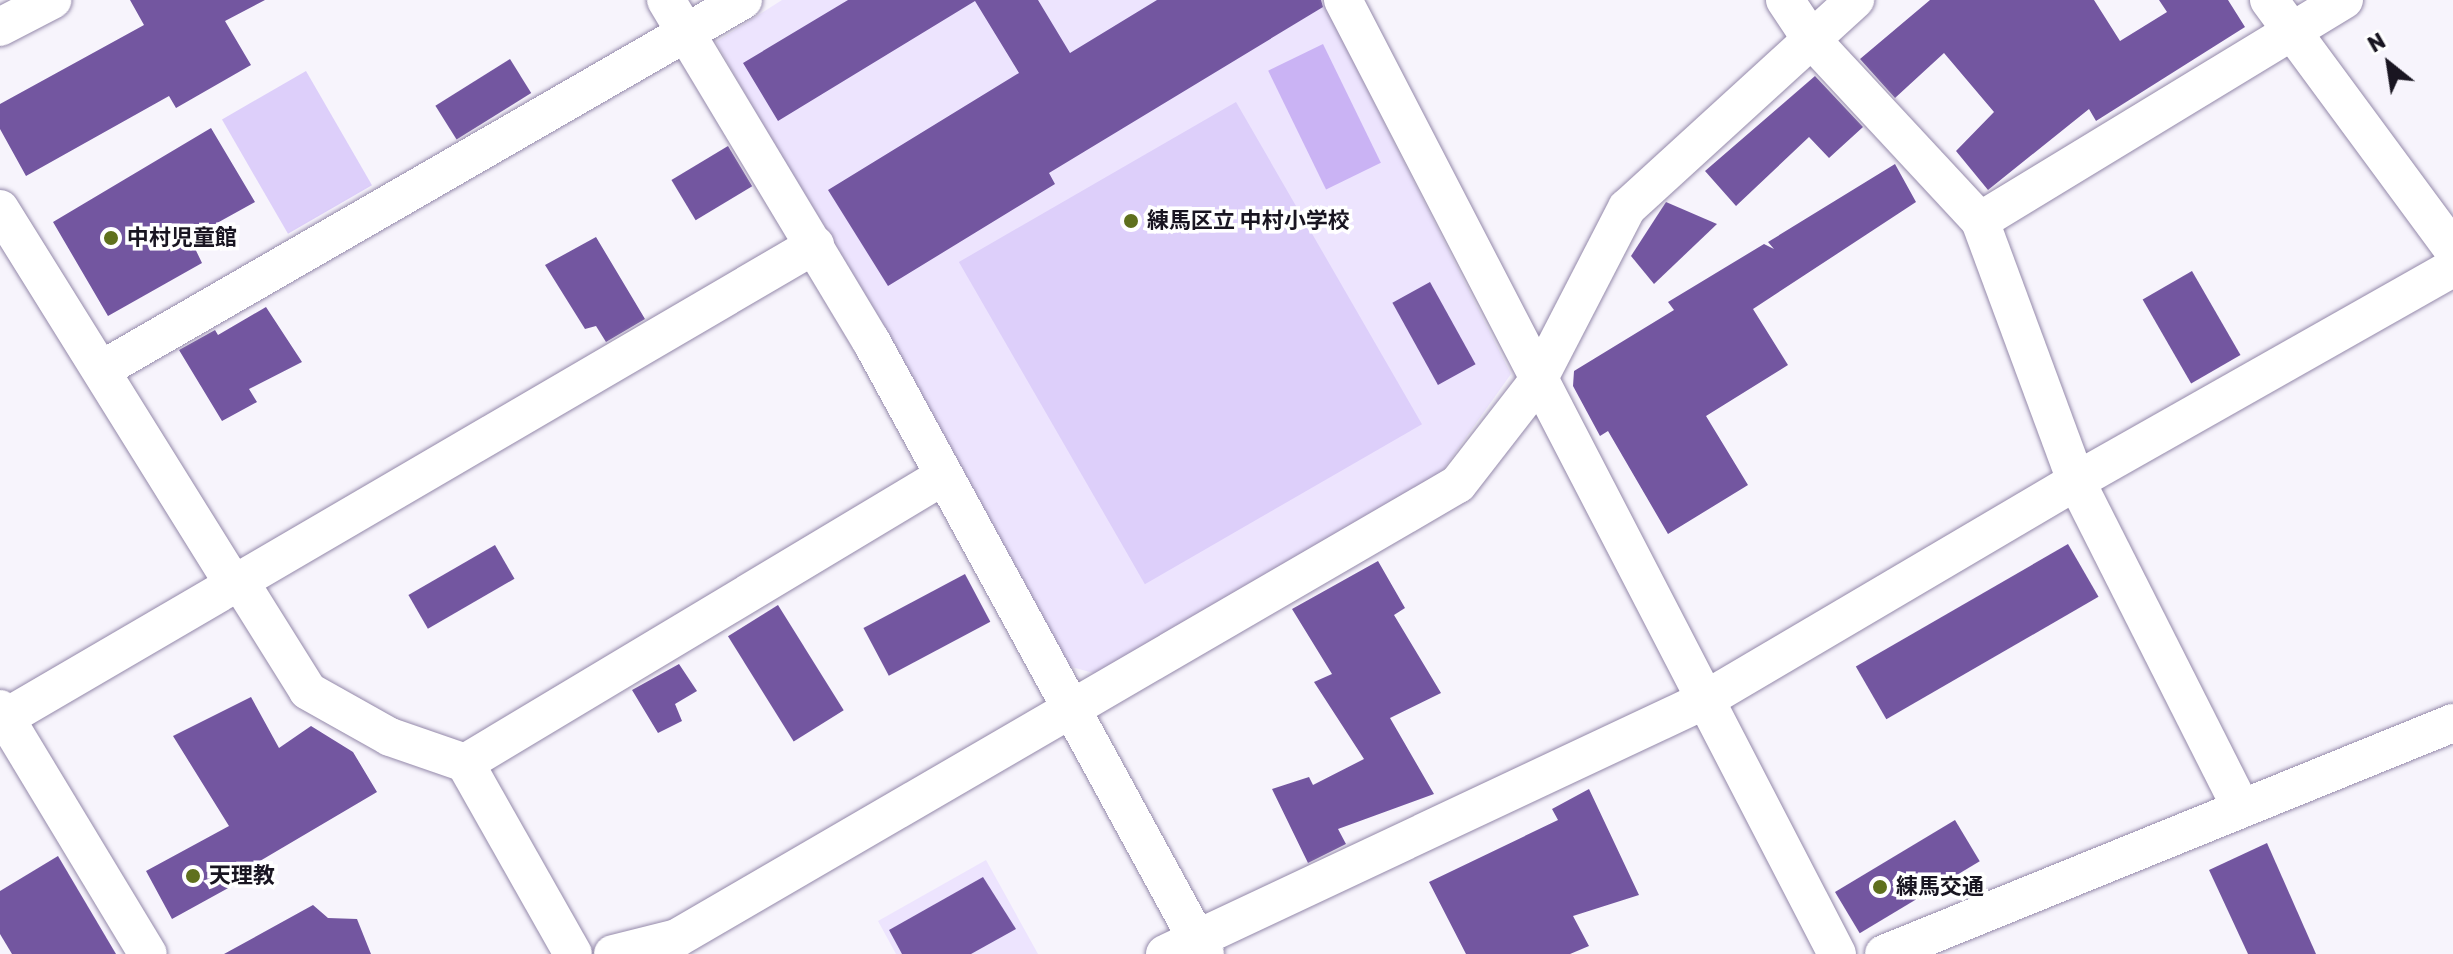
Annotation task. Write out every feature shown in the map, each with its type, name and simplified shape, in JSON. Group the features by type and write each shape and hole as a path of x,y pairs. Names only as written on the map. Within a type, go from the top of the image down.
{"street":[{"path":"0,27 52,0"},
{"path":"666,0 815,245 942,477 1073,704 1189,948 1703,701 2076,481 2453,268"},
{"path":"101,370 688,35 743,0"},
{"path":"1343,0 1537,382 1837,954"},
{"path":"1785,0 1811,39 1980,221 2076,481 2241,808"},
{"path":"613,954 677,938 1073,704 1458,484 1537,382 1627,208 1855,0"},
{"path":"2269,0 2453,250"},
{"path":"1980,221 2344,0"},
{"path":"0,209 227,573 240,582 308,691 390,737 465,763 573,954"},
{"path":"148,954 2,716 240,582 815,245"},
{"path":"465,763 942,477"},
{"path":"1884,954 2453,723"}],"shaded area":[{"path":"782,0 1322,0 1511,374 1440,474 1097,674 1068,666 716,42"},
{"path":"1323,44 1381,163 1326,189 1268,71"},
{"path":"306,71 372,185 288,234 222,120"},
{"path":"1236,102 1422,424 1145,584 959,262"},
{"path":"986,860 1038,954 896,954 878,921"}],"building":[{"path":"130,0 265,0 225,21 251,65 176,108 169,96 26,176 0,129 0,104 144,25"},
{"path":"848,0 1038,0 1070,53 1157,0 1321,0 1323,7 1049,173 1055,184 888,286 828,190 1019,73 975,1 778,121 743,63"},
{"path":"1930,0 2094,0 2120,41 2167,12 2159,0 2228,0 2245,27 2096,121 2089,109 1988,190 1956,151 1994,112 1944,53 1895,98 1860,59"},
{"path":"510,59 531,93 457,140 435,106"},
{"path":"1815,76 1863,127 1829,158 1809,137 1736,206 1705,171"},
{"path":"211,128 255,202 190,238 202,263 108,316 53,222"},
{"path":"728,146 752,186 696,220 671,180"},
{"path":"1895,164 1916,202 1753,309 1788,365 1706,416 1748,485 1668,534 1608,431 1600,436 1573,386 1574,371 1674,310 1668,302 1764,244 1774,249 1768,242"},
{"path":"1666,202 1717,224 1654,284 1631,256"},
{"path":"596,237 645,319 606,342 596,326 585,329 545,265"},
{"path":"2192,271 2240,355 2191,384 2143,300"},
{"path":"1430,282 1476,364 1438,385 1392,303"},
{"path":"266,307 302,362 249,389 257,402 222,421 179,350 215,330 218,335"},
{"path":"2068,544 2098,597 1886,719 1856,666"},
{"path":"495,545 514,579 428,629 408,595"},
{"path":"1378,561 1405,608 1394,615 1441,693 1390,718 1434,794 1338,829 1346,844 1308,863 1272,789 1309,777 1313,785 1364,759 1314,682 1332,674 1292,609"},
{"path":"965,574 990,622 889,676 863,628"},
{"path":"778,605 844,710 794,741 728,636"},
{"path":"679,664 697,691 675,704 682,721 658,733 632,690"},
{"path":"251,697 279,748 311,726 353,752 377,792 238,874 241,881 172,919 146,871 229,826 173,736"},
{"path":"1589,789 1639,895 1573,916 1589,946 1570,954 1466,954 1429,882 1558,820 1552,809"},
{"path":"1955,820 1980,861 1860,933 1835,892"},
{"path":"2267,843 2316,954 2248,954 2209,870"},
{"path":"58,856 116,954 12,954 0,934 0,891"},
{"path":"983,877 1016,929 971,954 902,954 889,930"},
{"path":"313,905 328,918 357,919 371,954 224,954"}],"place":[{"name":"練馬区立 中村小学校","path":"1131,221"},
{"name":"中村児童館","path":"111,238"},
{"name":"天理教","path":"193,876"},
{"name":"練馬交通","path":"1880,887"}]}
